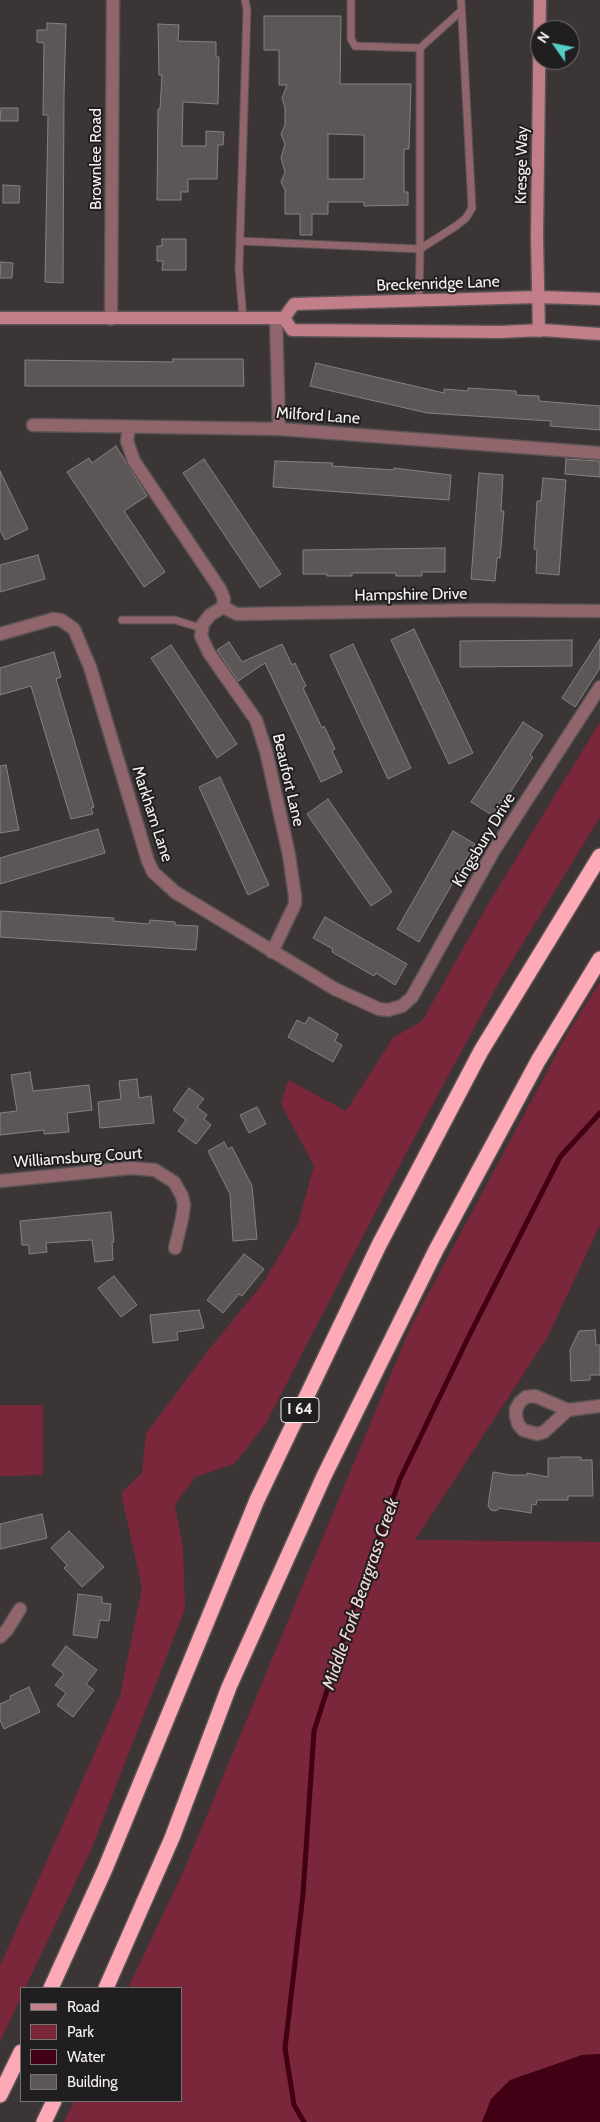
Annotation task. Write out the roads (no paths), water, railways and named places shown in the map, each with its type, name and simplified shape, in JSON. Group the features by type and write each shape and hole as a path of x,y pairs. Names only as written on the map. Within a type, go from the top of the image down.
{"highway":[{"name":"I 64","path":"50,1987 105,1869 257,1500 374,1253 481,1051 600,856"},
{"path":"106,1987 172,1838 229,1687 324,1476 436,1250 538,1061 600,959"},
{"path":"0,2095 20,2054"},
{"path":"44,2122 54,2102"}],"main road":[{"name":"Kresge Way","path":"539,331 540,0"},
{"name":"Breckenridge Lane","path":"280,318 294,304 538,298 600,299"},
{"path":"0,318 280,318 292,330 539,331 600,334"}],"street":[{"name":"Brownlee Road","path":"111,319 112,0"},
{"path":"279,429 280,318"},
{"name":"Milford Lane","path":"33,425 279,429 600,453"},
{"path":"130,427 127,441 131,455 220,589 224,598 223,607 210,615 201,628"},
{"name":"Hampshire Drive","path":"223,607 237,614 479,610 600,611"},
{"name":"Markham Lane","path":"0,634 54,619 60,620 74,629 90,668 148,861 153,872 175,892 335,989 379,1009 398,1008"},
{"name":"Beaufort Lane","path":"201,628 204,644 256,720 266,751 289,855 295,904 272,952"},
{"name":"Kingsbury Drive","path":"398,1008 412,997 493,852 600,688"},
{"name":"Williamsburg Court","path":"0,1181 131,1168 155,1170 174,1182 182,1196 184,1205 175,1248"},
{"path":"568,1410 600,1406"},
{"path":"0,1637 7,1630 20,1609"}],"lane":[{"path":"243,318 238,270 247,10 245,0"},
{"path":"351,0 351,40 355,46 420,48 462,10"},
{"path":"240,241 420,249 466,218 472,208 461,0"},
{"path":"419,300 420,48"},
{"path":"122,620 175,620 201,628"}],"water":[{"path":"600,2054 600,2122 482,2122 491,2099 510,2080 582,2055"}],"waterway":[{"name":"Middle Fork Beargrass Creek","path":"304,2122 294,2105 285,2048 303,1894 314,1731 354,1606 400,1479 469,1336 560,1157 600,1113"}]}
